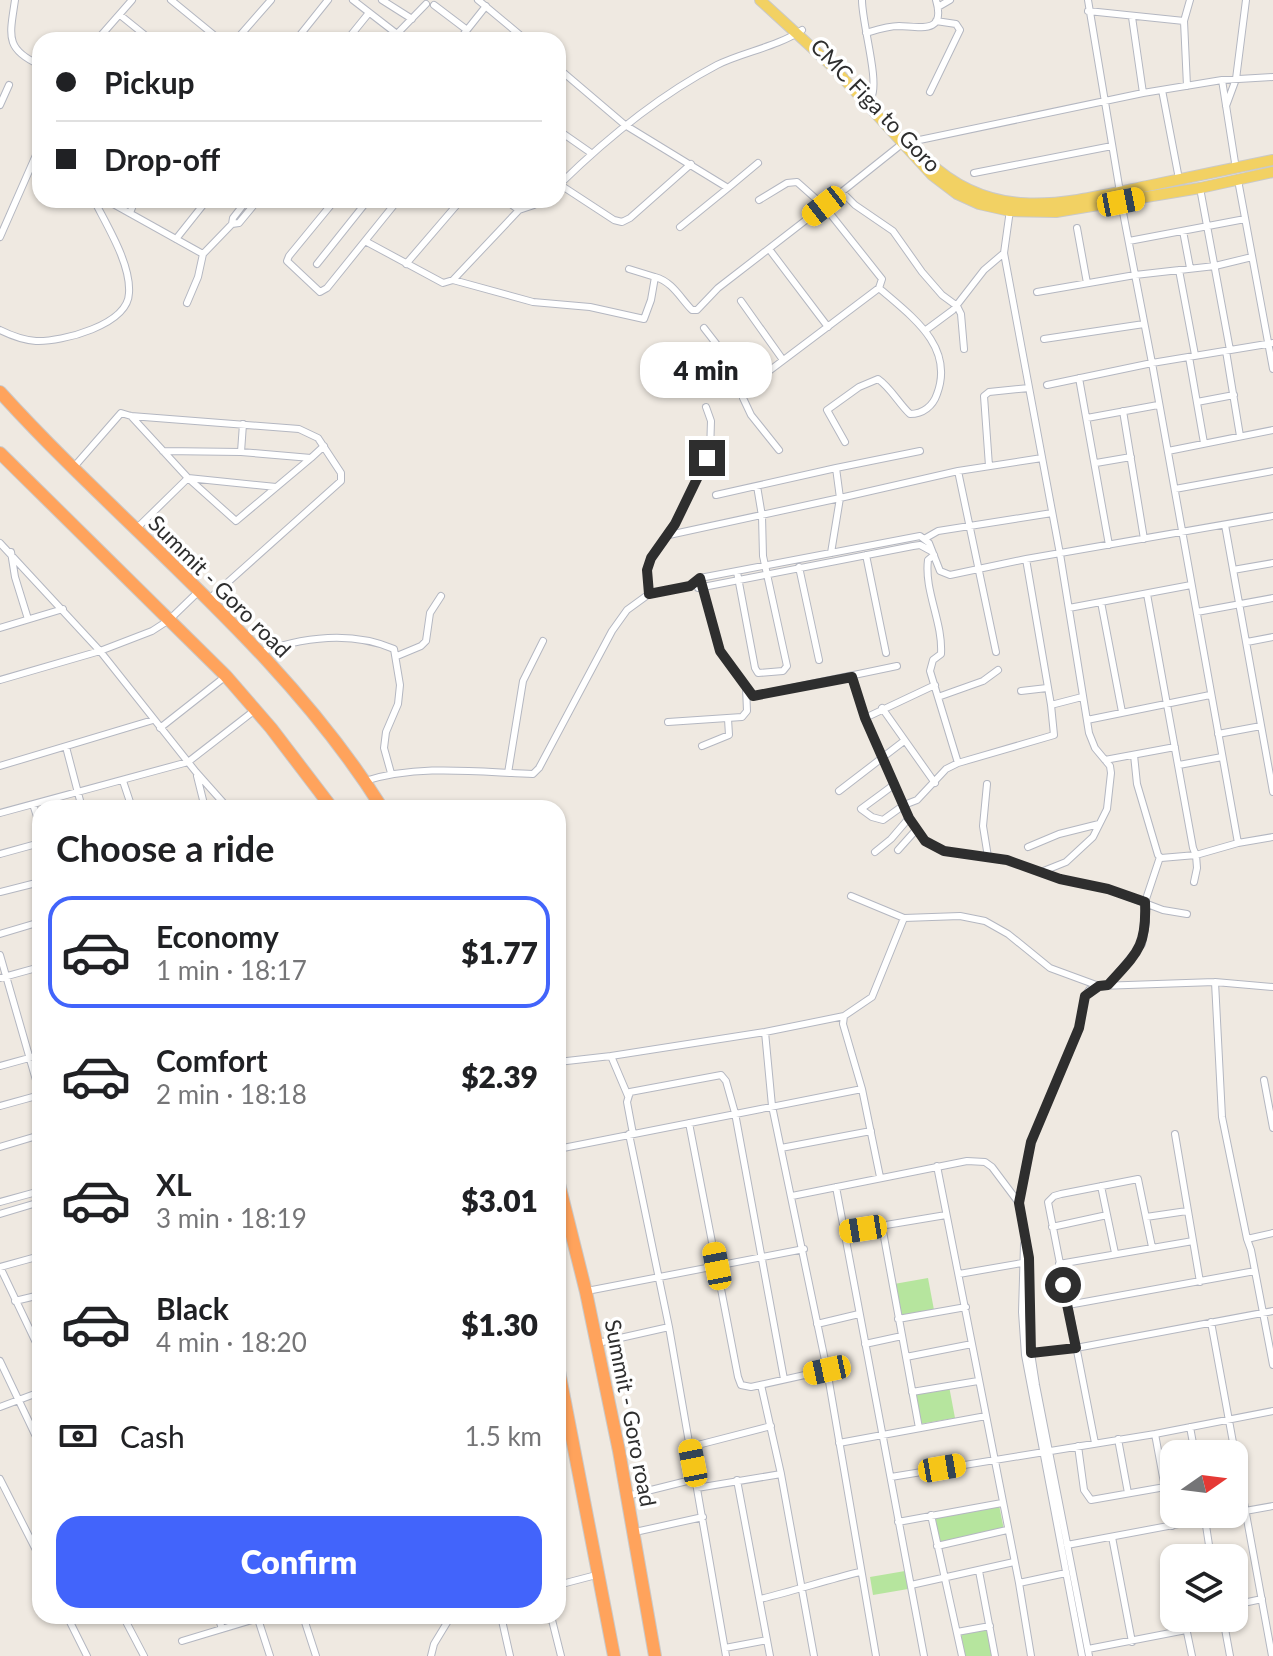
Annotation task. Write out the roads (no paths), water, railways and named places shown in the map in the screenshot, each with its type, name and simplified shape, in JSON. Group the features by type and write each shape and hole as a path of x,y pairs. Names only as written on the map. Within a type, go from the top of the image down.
{"highway":[{"name":"Summit - Goro road","path":"0,392 261,652 377,800"},
{"path":"0,453 226,676 326,800"},
{"name":"Summit - Goro road","path":"566,1212 597,1343 635,1532 655,1656"},
{"path":"566,1406 614,1656"}],"main road":[{"path":"760,0 799,32 908,146"},
{"name":"CMC Figa to Goro","path":"769,0 871,98 908,146 950,180 1011,207 1041,214 1120,197"},
{"path":"1120,197 1200,188 1273,160"},
{"path":"1120,197 1179,179 1273,172"}],"street":[{"path":"15,0 11,34 13,47 18,54 32,61"},
{"path":"104,32 132,0"},
{"path":"171,0 210,32"},
{"path":"243,32 271,0"},
{"path":"302,32 328,0"},
{"path":"353,0 394,32"},
{"path":"382,0 412,19"},
{"path":"478,0 517,32"},
{"path":"862,0 876,85 871,98"},
{"path":"936,21 937,3 950,0"},
{"path":"1088,0 1103,102 1238,843"},
{"path":"1187,86 1184,21 1190,0"},
{"path":"1226,106 1236,79 1246,0"},
{"path":"399,32 430,4 467,30 486,6"},
{"path":"1088,11 1184,21"},
{"path":"353,32 368,14"},
{"path":"120,15 141,32"},
{"path":"1132,17 1143,93"},
{"path":"866,33 895,26 927,28 936,21 956,24 960,30 930,92"},
{"path":"566,177 625,125 675,89 719,64 799,32"},
{"path":"566,75 625,125 728,188"},
{"path":"629,269 667,281 692,310 697,310 718,288 908,146 1143,93 1222,80 1273,77"},
{"path":"1222,80 1252,257 1271,343 1273,369"},
{"path":"0,105 9,85"},
{"path":"1162,90 1179,179"},
{"path":"566,136 591,153"},
{"path":"974,173 1112,146"},
{"path":"680,227 758,163"},
{"path":"566,189 622,222 691,164"},
{"path":"0,237 32,171"},
{"path":"759,200 787,183 797,182 824,206 881,275 879,288 749,386 743,398 747,407 779,450"},
{"path":"1200,188 1240,436"},
{"path":"843,193 893,231 922,272 942,295 957,306 961,314 964,349"},
{"path":"1011,207 1004,253 1060,554 1082,697 1095,748 1111,773 1107,809 1093,837 1066,862 1041,872"},
{"path":"0,330 32,341 56,340 99,326 126,306 129,296 126,268 98,208"},
{"path":"121,208 203,254"},
{"path":"130,213 132,208"},
{"path":"176,239 201,208"},
{"path":"187,303 203,254 232,224 241,208"},
{"path":"232,224 239,223 251,208"},
{"path":"328,208 289,256 289,264 320,292 392,208"},
{"path":"317,264 362,208"},
{"path":"406,264 454,208"},
{"path":"365,241 443,283 453,280 519,210 525,208"},
{"path":"1129,241 1245,219"},
{"path":"1077,228 1087,283"},
{"path":"1183,231 1190,268"},
{"path":"769,249 828,327"},
{"path":"926,330 957,306 984,270 1004,253"},
{"path":"1037,292 1135,275 1215,266 1252,257"},
{"path":"1179,270 1204,443"},
{"path":"453,280 533,302 590,307 644,319 655,277"},
{"path":"845,442 827,410 871,381 878,379 885,384 910,414 921,413 934,402 943,378 941,363 926,330 879,288"},
{"path":"741,301 783,360"},
{"path":"1044,339 1144,324"},
{"path":"704,328 749,386"},
{"path":"1047,385 1271,343"},
{"path":"1079,378 1109,545"},
{"path":"989,466 984,396 989,392 1029,388"},
{"path":"1197,402 1234,395"},
{"path":"1087,418 1158,405"},
{"path":"649,594 647,570 651,558 669,535 710,452 711,421 706,407"},
{"path":"1123,411 1144,539"},
{"path":"0,680 100,651 152,631 203,596 341,481 341,473 324,446 311,433 121,413 73,468"},
{"path":"131,416 188,478 236,521 324,446"},
{"path":"241,452 243,424"},
{"path":"1168,451 1273,430"},
{"path":"163,451 241,452 311,458"},
{"path":"716,495 920,451"},
{"path":"1096,463 1131,457"},
{"path":"669,535 958,471 1042,458"},
{"path":"831,553 840,498 836,468"},
{"path":"958,471 996,652"},
{"path":"1175,489 1273,471"},
{"path":"136,528 188,478 276,487"},
{"path":"737,572 755,668 762,674 783,671 787,666 763,556 762,516 757,486"},
{"path":"365,781 391,773 460,771 533,774 614,628 627,610 649,594 690,586 702,589 867,556 920,545 925,538 938,531 1052,513"},
{"path":"690,586 700,578 920,536 925,538 944,574 1273,516"},
{"path":"1225,525 1273,792"},
{"path":"0,544 11,552 100,651 221,800"},
{"path":"920,545 932,553"},
{"path":"865,547 886,653"},
{"path":"11,552 28,619"},
{"path":"932,553 928,560 928,577 942,642 941,654 931,663 930,671 958,763"},
{"path":"895,784 861,809 880,821 917,800 946,769 958,763 1054,735 1026,559"},
{"path":"798,560 819,660"},
{"path":"1233,570 1273,563"},
{"path":"700,578 720,651 753,696 897,666"},
{"path":"1069,608 1191,585"},
{"path":"1147,594 1196,855 1194,882"},
{"path":"397,656 426,641 430,613 441,596"},
{"path":"1197,612 1273,598"},
{"path":"1101,602 1122,712"},
{"path":"0,628 63,609"},
{"path":"261,652 330,637 358,639 394,649 400,685 398,704 384,740 391,773"},
{"path":"1247,642 1273,637"},
{"path":"508,773 523,681 543,641"},
{"path":"938,697 983,681 998,670"},
{"path":"160,728 226,676"},
{"path":"852,677 865,718 909,818 915,831 925,841 944,851 1007,860 1060,879 1108,889 1163,910 1187,914"},
{"path":"865,718 935,685"},
{"path":"668,722 746,715 746,687"},
{"path":"1021,691 1047,688"},
{"path":"1087,720 1210,695"},
{"path":"1051,705 1082,697"},
{"path":"882,708 935,783"},
{"path":"48,800 188,762 255,710"},
{"path":"702,746 729,735 728,719"},
{"path":"0,766 153,720"},
{"path":"1218,734 1273,728"},
{"path":"839,791 904,741"},
{"path":"66,747 80,800"},
{"path":"1105,760 1175,747"},
{"path":"1108,985 1142,944 1146,923 1145,902 1160,857 1137,784 1134,755"},
{"path":"1179,765 1222,757"},
{"path":"196,772 203,800"},
{"path":"123,781 129,800"},
{"path":"987,784 983,826 988,857"},
{"path":"0,813 32,804"},
{"path":"875,852 909,818"},
{"path":"1028,847 1059,834 1099,824"},
{"path":"898,850 915,831"},
{"path":"1160,857 1196,855 1273,837"},
{"path":"0,854 32,845"},
{"path":"0,892 32,884"},
{"path":"851,896 904,918 960,916 985,921 1008,934 1050,968 1099,986 1215,982 1273,987"},
{"path":"566,1061 765,1032 844,1016 872,997 904,918"},
{"path":"0,934 32,924"},
{"path":"0,955 3,977 32,1068"},
{"path":"3,977 32,969"},
{"path":"1215,982 1222,1117 1273,1365"},
{"path":"1082,1656 1031,1353 1029,1258 1019,1203 1031,1142 1079,1028 1085,996 1099,986"},
{"path":"844,1016 845,1035 862,1089 880,1177"},
{"path":"765,1032 772,1106 827,1370 876,1656"},
{"path":"611,1056 628,1096 631,1134 669,1327 726,1652 767,1640"},
{"path":"0,1066 32,1057"},
{"path":"628,1096 637,1089 721,1075 726,1081 735,1113 784,1379"},
{"path":"1264,1080 1273,1128"},
{"path":"566,1147 862,1089"},
{"path":"0,1106 32,1097"},
{"path":"689,1123 741,1385 751,1387 827,1370"},
{"path":"781,1148 871,1131"},
{"path":"1175,1134 1200,1282"},
{"path":"0,1147 32,1137"},
{"path":"792,1196 967,1161 985,1162 992,1167 1019,1203"},
{"path":"937,1166 1031,1656"},
{"path":"1095,1443 1048,1205 1051,1198 1138,1179 1152,1247"},
{"path":"1101,1186 1115,1253"},
{"path":"836,1187 924,1656"},
{"path":"0,1202 32,1193"},
{"path":"0,1214 32,1204"},
{"path":"1146,1217 1187,1211"},
{"path":"844,1232 946,1215"},
{"path":"1052,1227 1107,1215"},
{"path":"882,1226 919,1428"},
{"path":"1247,1239 1273,1233"},
{"path":"1025,1240 1022,1263 1025,1355 1089,1653 1177,1632"},
{"path":"1059,1264 1193,1241"},
{"path":"586,1292 804,1249"},
{"path":"32,1258 0,1267 32,1330"},
{"path":"959,1274 1022,1263"},
{"path":"1068,1305 1255,1271"},
{"path":"15,1301 32,1297"},
{"path":"898,1319 966,1307"},
{"path":"1031,1353 1076,1348 1273,1311"},
{"path":"817,1324 859,1314"},
{"path":"1211,1322 1231,1440"},
{"path":"597,1343 669,1327"},
{"path":"865,1344 902,1336"},
{"path":"906,1357 972,1344"},
{"path":"0,1361 32,1423"},
{"path":"912,1392 978,1381"},
{"path":"761,1385 781,1474 814,1656"},
{"path":"0,1407 32,1395"},
{"path":"891,1477 1155,1434 1273,1411"},
{"path":"839,1443 986,1416"},
{"path":"690,1447 771,1426"},
{"path":"1190,1427 1192,1440"},
{"path":"1155,1434 1160,1460"},
{"path":"1118,1439 1128,1493"},
{"path":"1078,1446 1088,1499 1160,1488"},
{"path":"697,1488 781,1474"},
{"path":"0,1479 32,1542"},
{"path":"627,1496 695,1479"},
{"path":"737,1480 770,1656"},
{"path":"898,1522 1002,1503"},
{"path":"1248,1510 1273,1506"},
{"path":"931,1515 962,1656"},
{"path":"635,1532 703,1517"},
{"path":"1248,1527 1269,1619 1272,1656"},
{"path":"1067,1545 1161,1528"},
{"path":"937,1546 1007,1530"},
{"path":"1112,1537 1132,1642"},
{"path":"911,1585 1014,1562"},
{"path":"979,1571 995,1656"},
{"path":"760,1599 860,1572"},
{"path":"1019,1583 1066,1573"},
{"path":"566,1583 600,1574"},
{"path":"1248,1602 1262,1599"},
{"path":"71,1624 87,1656"},
{"path":"127,1624 144,1656"},
{"path":"220,1624 222,1629"},
{"path":"182,1641 238,1624"},
{"path":"262,1624 269,1656"},
{"path":"306,1624 316,1656"},
{"path":"431,1656 434,1644 446,1624"},
{"path":"503,1624 510,1656"},
{"path":"553,1624 561,1656"},
{"path":"957,1632 990,1626"},
{"path":"1186,1632 1192,1656"},
{"path":"1226,1632 1230,1656"}]}
